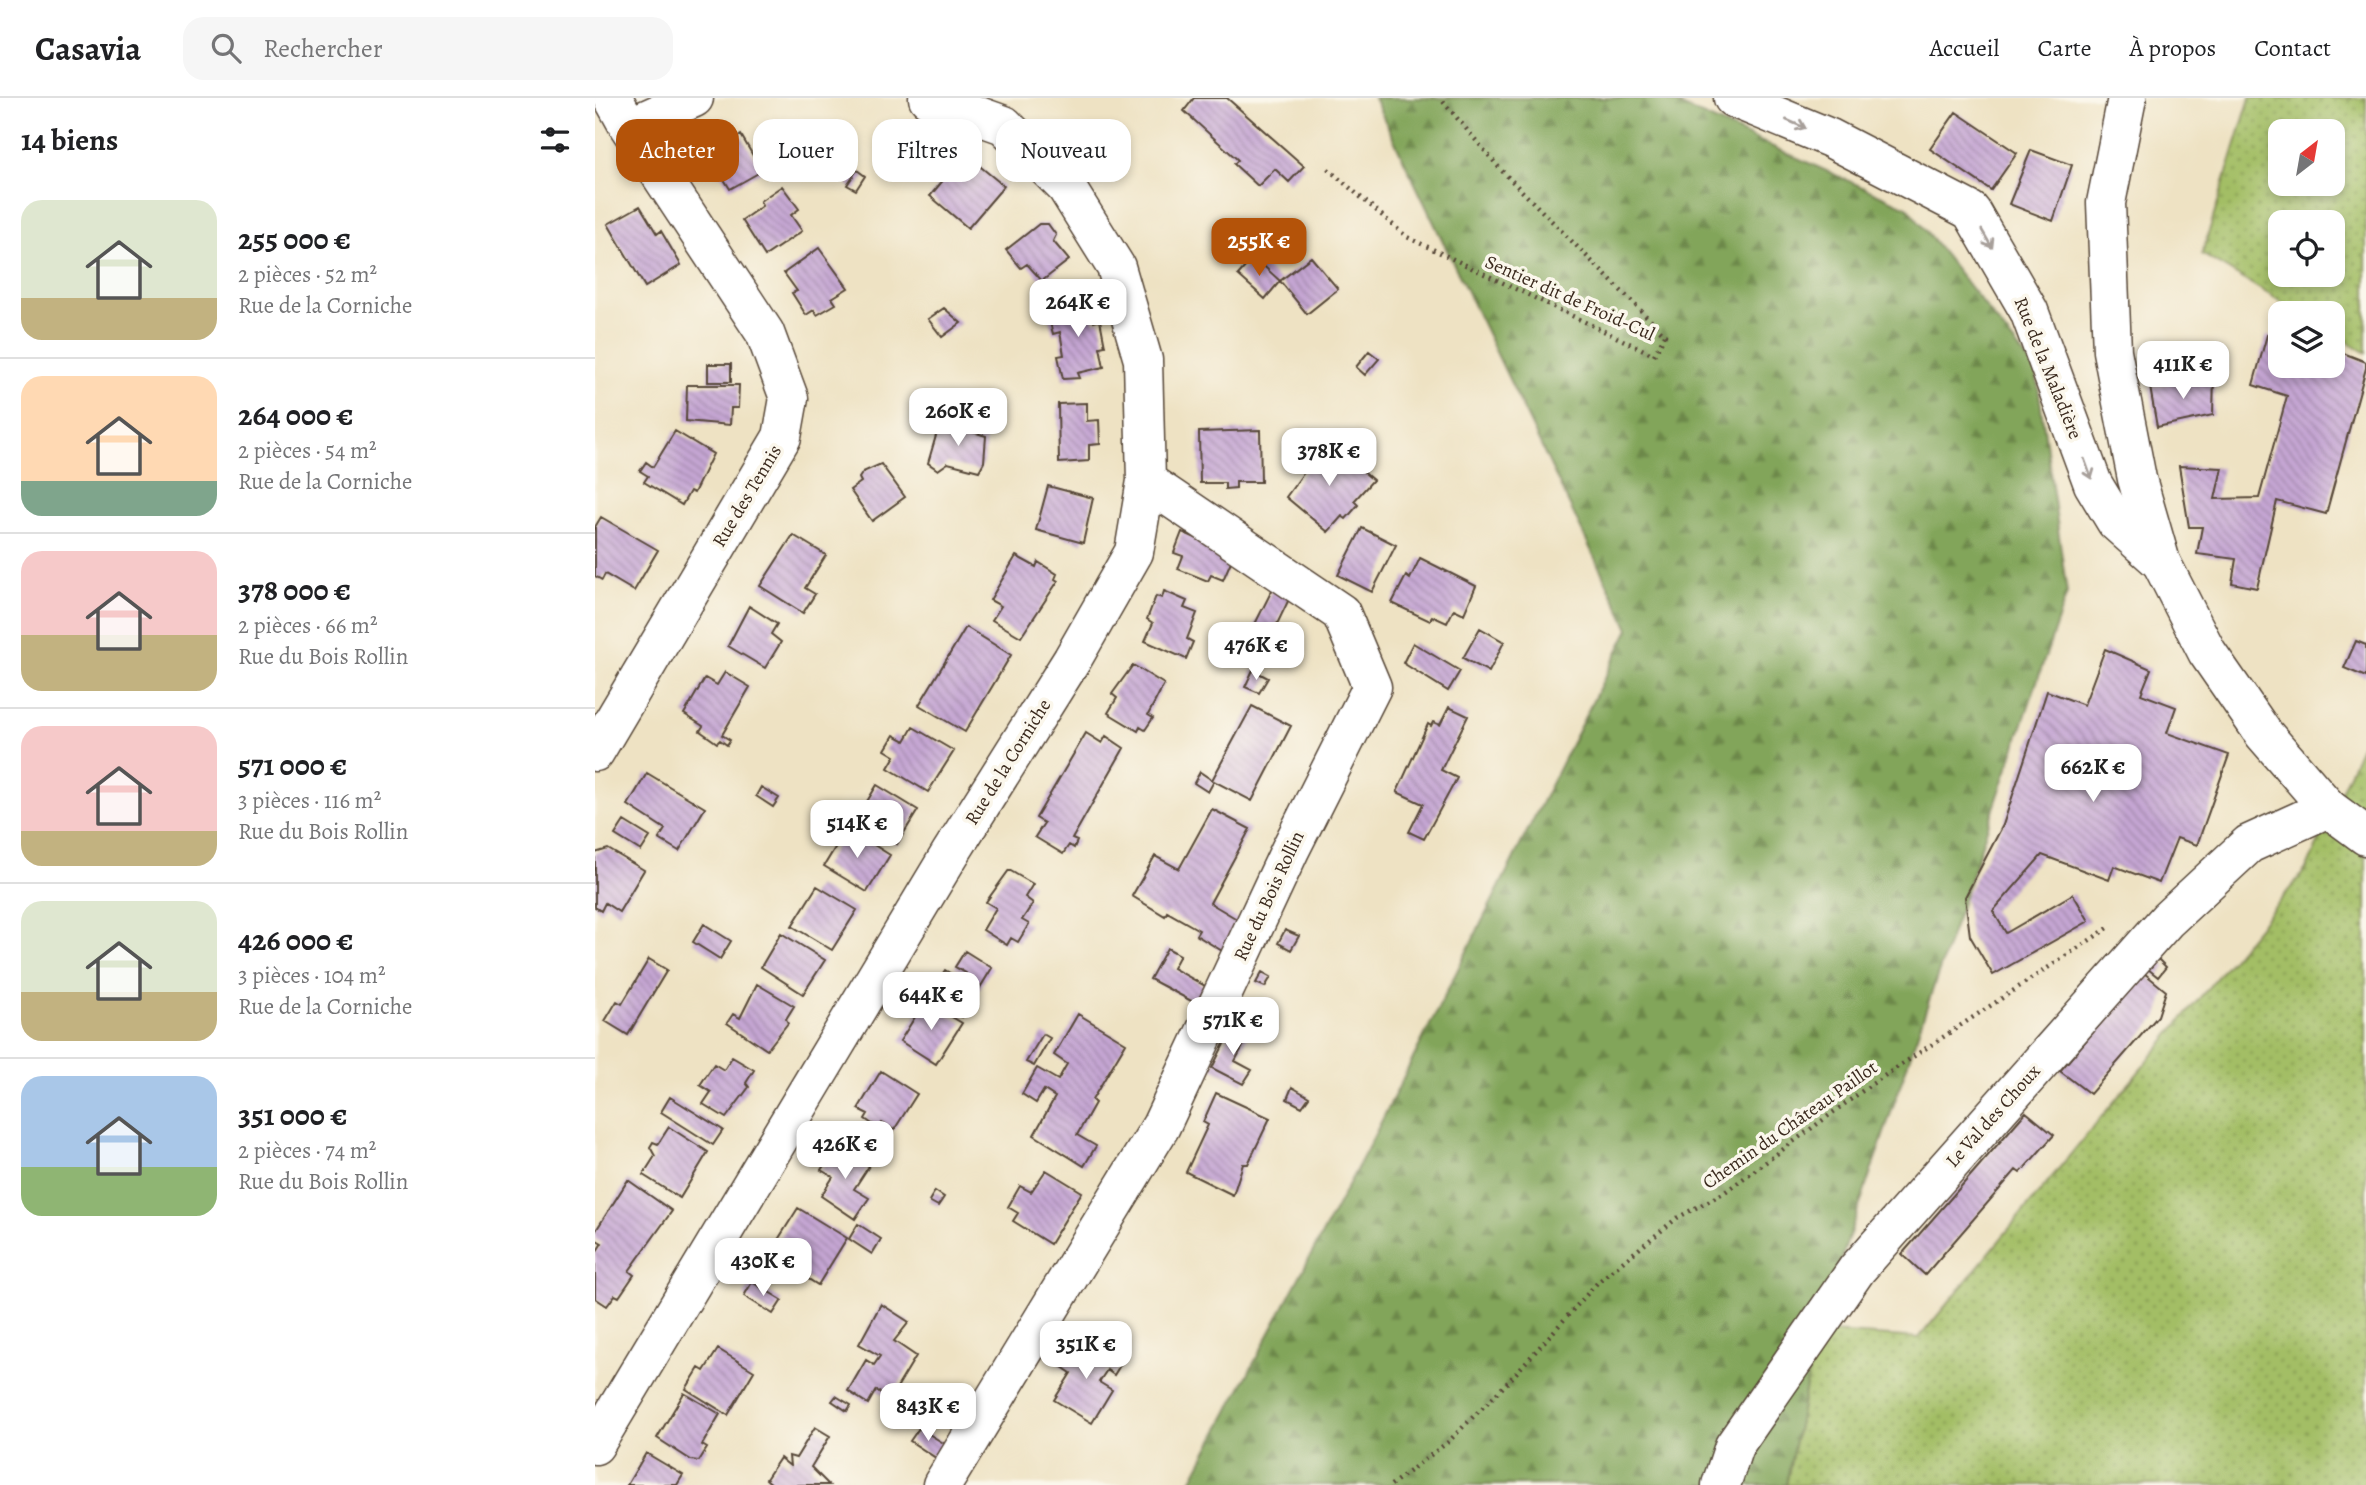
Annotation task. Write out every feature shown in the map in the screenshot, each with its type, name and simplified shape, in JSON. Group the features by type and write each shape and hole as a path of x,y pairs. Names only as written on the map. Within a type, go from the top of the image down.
{"street":[{"path":"621,113 694,98"},
{"name":"Rue de la Corniche","path":"595,1446 950,854 1072,660 1134,552 1146,481 1143,360 1116,267 1066,187 1004,125 928,98"},
{"name":"Rue de la Maladière","path":"1733,98 1830,138 1971,211 2029,311 2093,484 2116,522 2161,562"},
{"path":"2127,98 2106,204 2112,351 2137,479 2161,562 2207,652 2263,733 2328,808 2366,836"},
{"name":"Rue des Tennis","path":"595,752 782,437 789,398 765,333 621,113"},
{"name":"Rue du Bois Rollin","path":"942,1485 1161,1126 1290,850 1372,687 1341,613 1146,481"},
{"name":"Le Val des Choux","path":"1721,1485 1734,1446 1857,1269 2167,920 2249,844 2328,808"}],"path":[{"name":"Sentier dit de Froid-Cul","path":"1328,169 1407,237 1654,355 1665,335 1502,171 1440,98"},
{"name":"Chemin du Château Paillot","path":"1391,1485 1457,1433 1508,1382 1598,1282 1677,1218 1725,1192 1868,1086 2116,924"}],"green space":[{"path":"1374,98 1664,98 1907,207 2036,371 2067,593 1817,1331 1786,1485 1189,1485 1370,1144 1629,629"},
{"path":"2250,98 2366,98 2366,353 2345,340 2345,301 2280,301 2202,254"},
{"path":"2366,735 2366,1485 1786,1485 1817,1331 1919,1338 2307,868"}],"building":[{"path":"1194,98 1227,98 1304,166 1289,182 1275,169 1258,186 1234,164 1238,160 1184,111"},
{"path":"1956,112 2017,153 1991,190 1930,149"},
{"path":"741,135 753,156 753,176 730,189 726,182 739,182"},
{"path":"2031,150 2072,165 2053,221 2009,204"},
{"path":"982,168 1004,186 968,228 930,196 942,182 982,182"},
{"path":"858,171 865,176 856,190 847,185 849,182 858,182"},
{"path":"782,186 799,209 791,215 802,231 765,256 742,220 762,206 760,201"},
{"path":"640,206 657,234 661,231 681,265 645,287 608,224"},
{"path":"1039,224 1048,224 1056,235 1053,241 1069,260 1042,281 1027,264 1021,268 1006,250"},
{"path":"819,248 848,288 832,298 836,304 817,315 814,310 806,315 792,293 797,291 784,273"},
{"path":"1254,257 1280,281 1265,299 1238,275"},
{"path":"1311,257 1338,289 1307,314 1280,281"},
{"path":"1089,299 1094,322 1100,320 1105,346 1100,347 1104,367 1078,373 1080,378 1063,379 1058,356 1064,355 1060,332 1053,334 1047,311"},
{"path":"944,308 961,323 942,337 928,319"},
{"path":"2267,335 2268,378 2345,378 2345,354 2366,362 2326,514 2277,501 2257,588 2232,583 2236,559 2197,554 2202,527 2189,527 2179,466 2222,468 2215,499 2259,498 2287,396 2253,385"},
{"path":"1369,351 1379,359 1365,375 1356,367"},
{"path":"708,364 731,364 731,382 708,382"},
{"path":"2214,376 2213,415 2157,427 2150,387"},
{"path":"687,385 739,385 738,408 731,408 730,425 686,421"},
{"path":"1087,403 1087,421 1099,420 1100,444 1089,445 1089,461 1059,463 1058,404"},
{"path":"940,422 986,436 984,462 979,471 948,463 938,470 928,463"},
{"path":"1260,430 1261,482 1236,482 1236,488 1225,489 1225,483 1200,483 1199,432"},
{"path":"675,431 713,454 694,493 690,491 682,505 644,482 648,476 640,471 646,462 653,467"},
{"path":"1327,441 1373,480 1354,501 1358,505 1346,519 1342,516 1328,532 1286,497"},
{"path":"881,464 905,497 872,521 850,490 861,482 859,478 863,472"},
{"path":"1048,486 1093,498 1083,543 1036,530"},
{"path":"601,517 658,550 634,591 605,574 602,580 595,576 595,527"},
{"path":"1362,528 1396,545 1372,592 1338,575"},
{"path":"1182,532 1221,549 1232,559 1223,580 1211,575 1208,581 1178,569 1183,556 1174,553"},
{"path":"793,535 826,555 805,588 815,594 803,613 760,586"},
{"path":"1016,556 1036,567 1038,562 1057,574 1055,579 1058,581 1021,637 992,620 1001,606 990,600"},
{"path":"1420,558 1476,586 1464,614 1454,609 1447,623 1432,616 1430,621 1392,603 1406,576 1410,579"},
{"path":"1273,588 1290,597 1268,643 1250,634"},
{"path":"1164,591 1187,601 1184,608 1197,613 1187,639 1193,642 1186,659 1145,641 1153,623 1147,619 1156,596 1162,598"},
{"path":"749,606 777,624 771,634 781,642 765,668 728,646"},
{"path":"966,627 1011,655 965,732 919,705"},
{"path":"1480,628 1504,642 1489,672 1463,658"},
{"path":"2356,641 2366,645 2366,677 2344,668"},
{"path":"1413,643 1460,671 1448,691 1403,663"},
{"path":"2105,649 2151,669 2141,694 2176,707 2167,733 2229,755 2197,845 2177,838 2159,883 2114,866 2109,880 2042,855 1993,911 2006,933 2073,894 2089,921 1993,975 1970,936 1965,897 2003,825 2047,691 2084,705"},
{"path":"1133,665 1164,684 1148,715 1153,718 1145,730 1140,727 1138,731 1108,713 1117,698 1112,694"},
{"path":"1253,670 1268,678 1259,693 1245,687"},
{"path":"725,672 750,687 722,735 730,740 727,745 720,740 717,743 700,731 703,726 684,714 705,678 717,685"},
{"path":"1252,706 1291,726 1252,801 1214,781 1208,792 1194,783 1200,772 1212,780"},
{"path":"1449,707 1468,716 1441,770 1457,778 1424,839 1409,832 1423,804 1397,792 1428,724 1431,726 1433,722 1440,725"},
{"path":"913,727 954,751 928,792 888,768 895,756 885,750 894,735 905,741"},
{"path":"1086,733 1102,743 1106,736 1124,748 1072,839 1077,841 1074,848 1069,845 1063,854 1035,837 1044,823 1036,818"},
{"path":"647,773 705,808 679,851 659,839 665,829 628,805"},
{"path":"877,785 918,810 897,844 857,818"},
{"path":"761,787 779,798 773,807 756,796"},
{"path":"1212,809 1250,829 1210,903 1242,922 1224,952 1196,935 1199,930 1167,912 1165,916 1132,896 1155,856 1179,869"},
{"path":"624,821 650,837 641,851 615,835"},
{"path":"847,828 890,855 867,892 824,866"},
{"path":"608,849 644,870 619,912 605,903 601,911 595,907 595,853"},
{"path":"1009,870 1033,884 1025,897 1033,903 1022,920 1029,924 1018,942 1011,938 1007,945 983,930 996,908 986,902"},
{"path":"817,886 857,910 832,950 792,926"},
{"path":"704,924 731,941 720,959 693,942"},
{"path":"1285,930 1299,936 1291,950 1278,943"},
{"path":"781,933 825,960 803,994 761,967"},
{"path":"1167,948 1180,955 1173,968 1205,986 1197,1004 1150,979"},
{"path":"965,951 992,968 962,1017 928,996 945,970 961,980 966,973 955,967"},
{"path":"649,959 667,970 628,1035 605,1021 617,1001 622,1004"},
{"path":"2158,959 2166,967 2158,977 2148,969"},
{"path":"1262,972 1271,977 1265,987 1256,983"},
{"path":"2144,973 2166,991 2158,1016 2090,1094 2060,1071"},
{"path":"757,984 794,1006 786,1019 788,1023 767,1050 727,1023 733,1014 740,1018"},
{"path":"925,1001 962,1023 936,1064 900,1041"},
{"path":"1078,1014 1126,1043 1092,1100 1095,1103 1077,1135 1096,1146 1084,1166 1034,1135 1055,1097 1044,1090 1036,1103 1022,1094 1037,1068 1058,1080 1067,1064 1054,1055"},
{"path":"1233,1026 1249,1035 1235,1061 1252,1070 1243,1084 1212,1068"},
{"path":"1043,1034 1050,1038 1034,1066 1026,1062"},
{"path":"732,1057 754,1070 746,1083 749,1087 726,1118 703,1104 711,1092 700,1085 714,1064 724,1070"},
{"path":"881,1071 917,1094 894,1130 882,1123 878,1128 865,1119 868,1114 858,1109"},
{"path":"1292,1087 1309,1097 1302,1107 1287,1099"},
{"path":"1216,1093 1270,1118 1248,1164 1243,1164 1233,1195 1186,1172 1208,1125 1203,1122"},
{"path":"670,1097 723,1130 713,1145 661,1112"},
{"path":"2026,1112 2054,1135 2020,1173 2016,1170 1925,1275 1902,1254"},
{"path":"669,1127 708,1152 680,1198 643,1175 655,1156 650,1147 653,1142 658,1144"},
{"path":"838,1144 869,1166 854,1189 869,1198 855,1219 821,1196 833,1177 821,1170"},
{"path":"1046,1170 1082,1192 1050,1244 1013,1221 1018,1213 1008,1207 1020,1186 1031,1192"},
{"path":"628,1180 672,1211 629,1271 634,1275 619,1297 615,1295 607,1306 595,1298 595,1254 602,1243 595,1239 595,1232"},
{"path":"935,1191 944,1197 938,1206 929,1201"},
{"path":"798,1208 847,1238 818,1285 769,1254"},
{"path":"858,1224 881,1239 872,1254 849,1239"},
{"path":"752,1282 782,1300 773,1314 744,1296"},
{"path":"881,1304 909,1322 894,1341 916,1356 890,1399 876,1390 868,1404 848,1391 866,1360 874,1365 880,1356 859,1344"},
{"path":"1073,1342 1100,1354 1098,1359 1103,1362 1108,1353 1122,1362 1114,1375 1107,1370 1099,1382 1112,1390 1092,1423 1054,1400 1071,1373 1059,1365"},
{"path":"718,1349 754,1371 728,1415 686,1389 699,1368 704,1371"},
{"path":"684,1393 720,1414 702,1445 707,1448 699,1461 691,1460 657,1438"},
{"path":"836,1396 851,1405 847,1411 832,1401"},
{"path":"815,1427 830,1436 811,1467 829,1485 773,1485 766,1479 780,1458 790,1466 789,1456 796,1458"},
{"path":"919,1428 945,1444 936,1458 910,1441"},
{"path":"646,1453 683,1475 677,1485 627,1485"}]}
